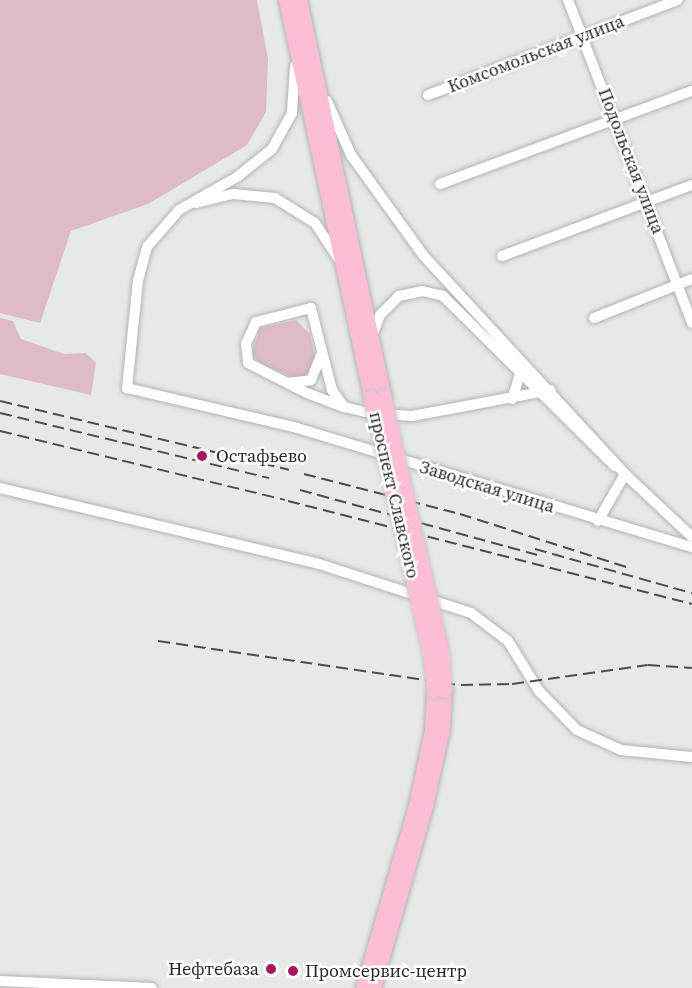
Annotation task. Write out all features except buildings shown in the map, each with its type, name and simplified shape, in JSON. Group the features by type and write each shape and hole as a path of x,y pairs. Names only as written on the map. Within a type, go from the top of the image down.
{"main road":[{"name":"проспект Славского","path":"286,0 301,41 371,344 378,397"},
{"name":"проспект Славского","path":"300,0 301,41 344,269 442,652 439,691 416,806 363,988"},
{"name":"проспект Славского","path":"374,988 426,807 443,729 439,691"}],"street":[{"name":"Подольская улица","path":"568,0 616,120 692,323"},
{"name":"Комсомольская улица","path":"428,95 678,0"},
{"path":"187,205 237,177 284,133 296,91 301,41"},
{"path":"301,41 331,113 381,200 423,255 625,474 692,537"},
{"path":"440,184 692,91"},
{"path":"502,256 692,185"},
{"path":"187,205 233,194 275,198 315,223 344,269"},
{"name":"Заводская улица","path":"187,205 158,230 144,255 127,388 212,407 692,547"},
{"path":"594,318 692,279"},
{"path":"371,344 374,326 392,300 430,292 459,306 521,371 546,391"},
{"path":"344,407 332,390 310,308 256,322 246,343 248,363 285,383 344,407 412,416 546,391"},
{"path":"285,383 310,380 322,352"},
{"path":"512,399 521,371"},
{"path":"598,521 625,474"},
{"path":"0,488 316,563 471,613 508,641 539,691 578,730 641,755 692,757"},
{"path":"0,981 152,988"}],"shaded area":[{"path":"0,0 257,0 268,59 266,112 247,145 148,204 71,231 40,323 0,313"},
{"path":"0,318 13,321 21,339 64,354 86,353 96,363 91,395 0,374"},
{"path":"296,320 310,334 316,363 310,376 295,378 260,364 252,353 260,328"}],"railway":[{"path":"0,401 289,470"},
{"path":"0,413 269,478"},
{"path":"0,431 285,500"},
{"path":"304,474 460,514 629,568"},
{"path":"300,490 542,556"},
{"path":"288,501 692,604"},
{"path":"535,549 692,593"},
{"path":"158,641 461,685 512,684 648,665 692,668"}],"place":[{"name":"Остафьево","path":"202,456"},
{"name":"Нефтебаза","path":"271,969"},
{"name":"Промсервис-центр","path":"293,971"}]}
